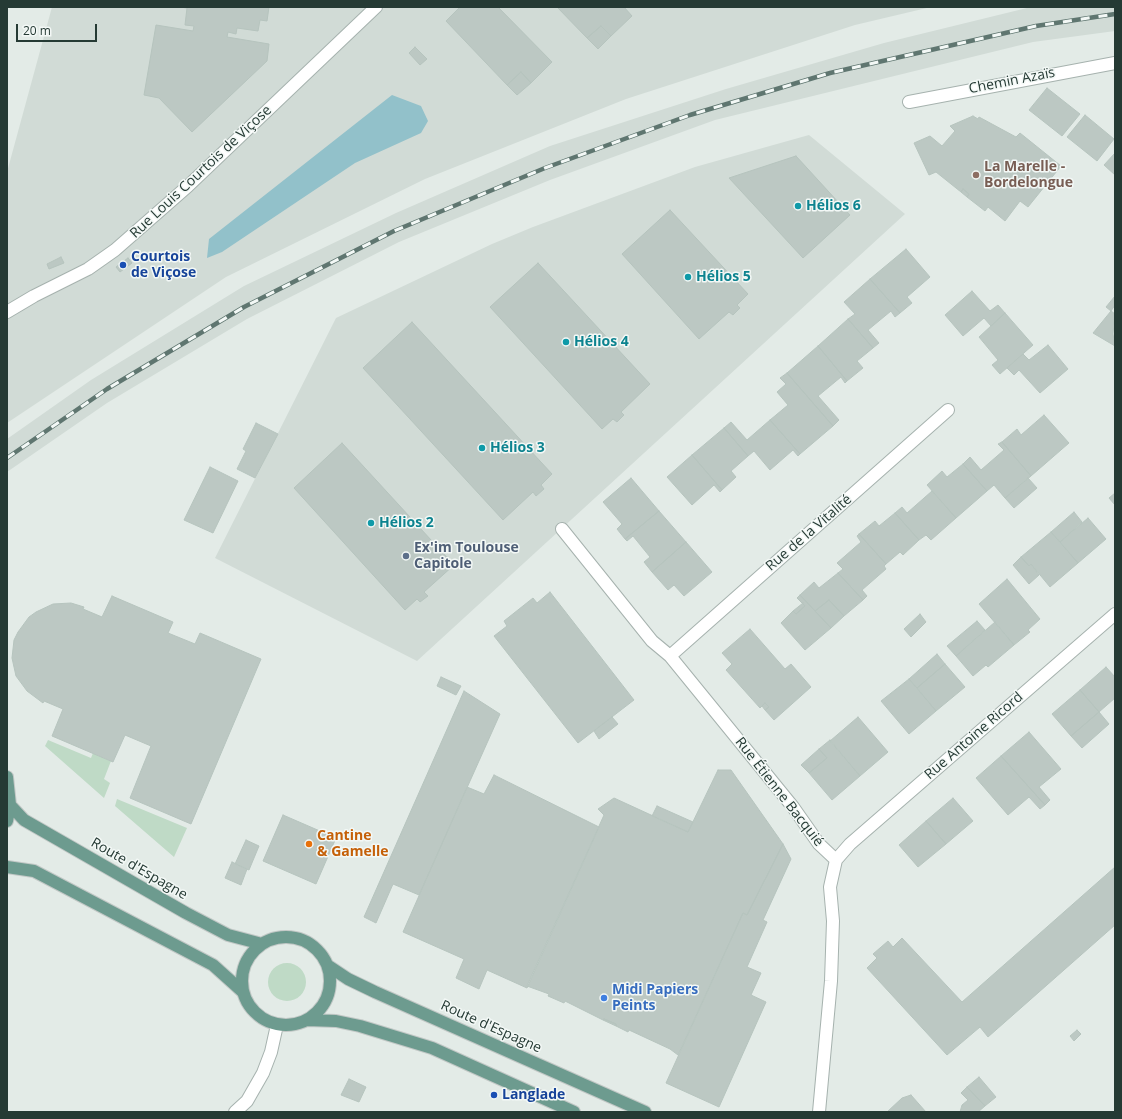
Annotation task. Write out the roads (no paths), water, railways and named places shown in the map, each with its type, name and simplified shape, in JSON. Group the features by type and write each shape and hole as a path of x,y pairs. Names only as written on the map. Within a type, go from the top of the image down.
{"main road":[{"path":"7,777 10,805 7,821"},
{"name":"Route d'Espagne","path":"10,805 24,820 186,913 228,935 262,944"},
{"path":"7,867 34,871 213,965 243,992"},
{"path":"286,936 299,938 318,950 327,965 330,980 328,996 320,1010 307,1020 298,1024 277,1025 261,1018 250,1007 243,992 242,978 245,965 252,953 262,944 274,938 286,936"},
{"name":"Route d'Espagne","path":"327,965 348,979 375,992 645,1112"},
{"path":"307,1020 336,1021 360,1026 432,1048 574,1112"}],"street":[{"name":"Rue Louis Courtois de Viçose","path":"7,312 34,296 88,269 115,250 188,186 376,7"},
{"name":"Chemin Azaïs","path":"909,102 1115,63"},
{"name":"Rue de la Vitalité","path":"670,656 948,410"},
{"name":"Rue Étienne Bacquié","path":"562,529 652,641 670,656 793,807 819,844 836,860"},
{"name":"Rue Antoine Ricord","path":"836,860 850,844 1115,614"},
{"path":"819,1112 832,981 833,921 830,887 836,860"},
{"path":"235,1112 247,1101 263,1073 271,1052 277,1025"}],"water":[{"path":"392,95 421,106 428,121 421,133 355,163 222,252 207,258 209,239"}],"railway":[{"path":"7,458 107,389 244,307 394,231 545,168 690,115 830,73 1036,26 1115,14"}],"place":[{"name":"La Marelle - Bordelongue","path":"976,175"},
{"name":"Hélios 6","path":"798,206"},
{"name":"Courtois de Viçose","path":"123,265"},
{"name":"Hélios 5","path":"688,277"},
{"name":"Hélios 4","path":"566,342"},
{"name":"Hélios 3","path":"482,448"},
{"name":"Hélios 2","path":"371,523"},
{"name":"Ex'im Toulouse Capitole","path":"406,556"},
{"name":"Cantine & Gamelle","path":"309,844"},
{"name":"Midi Papiers Peints","path":"604,998"},
{"name":"Langlade","path":"494,1095"}]}
